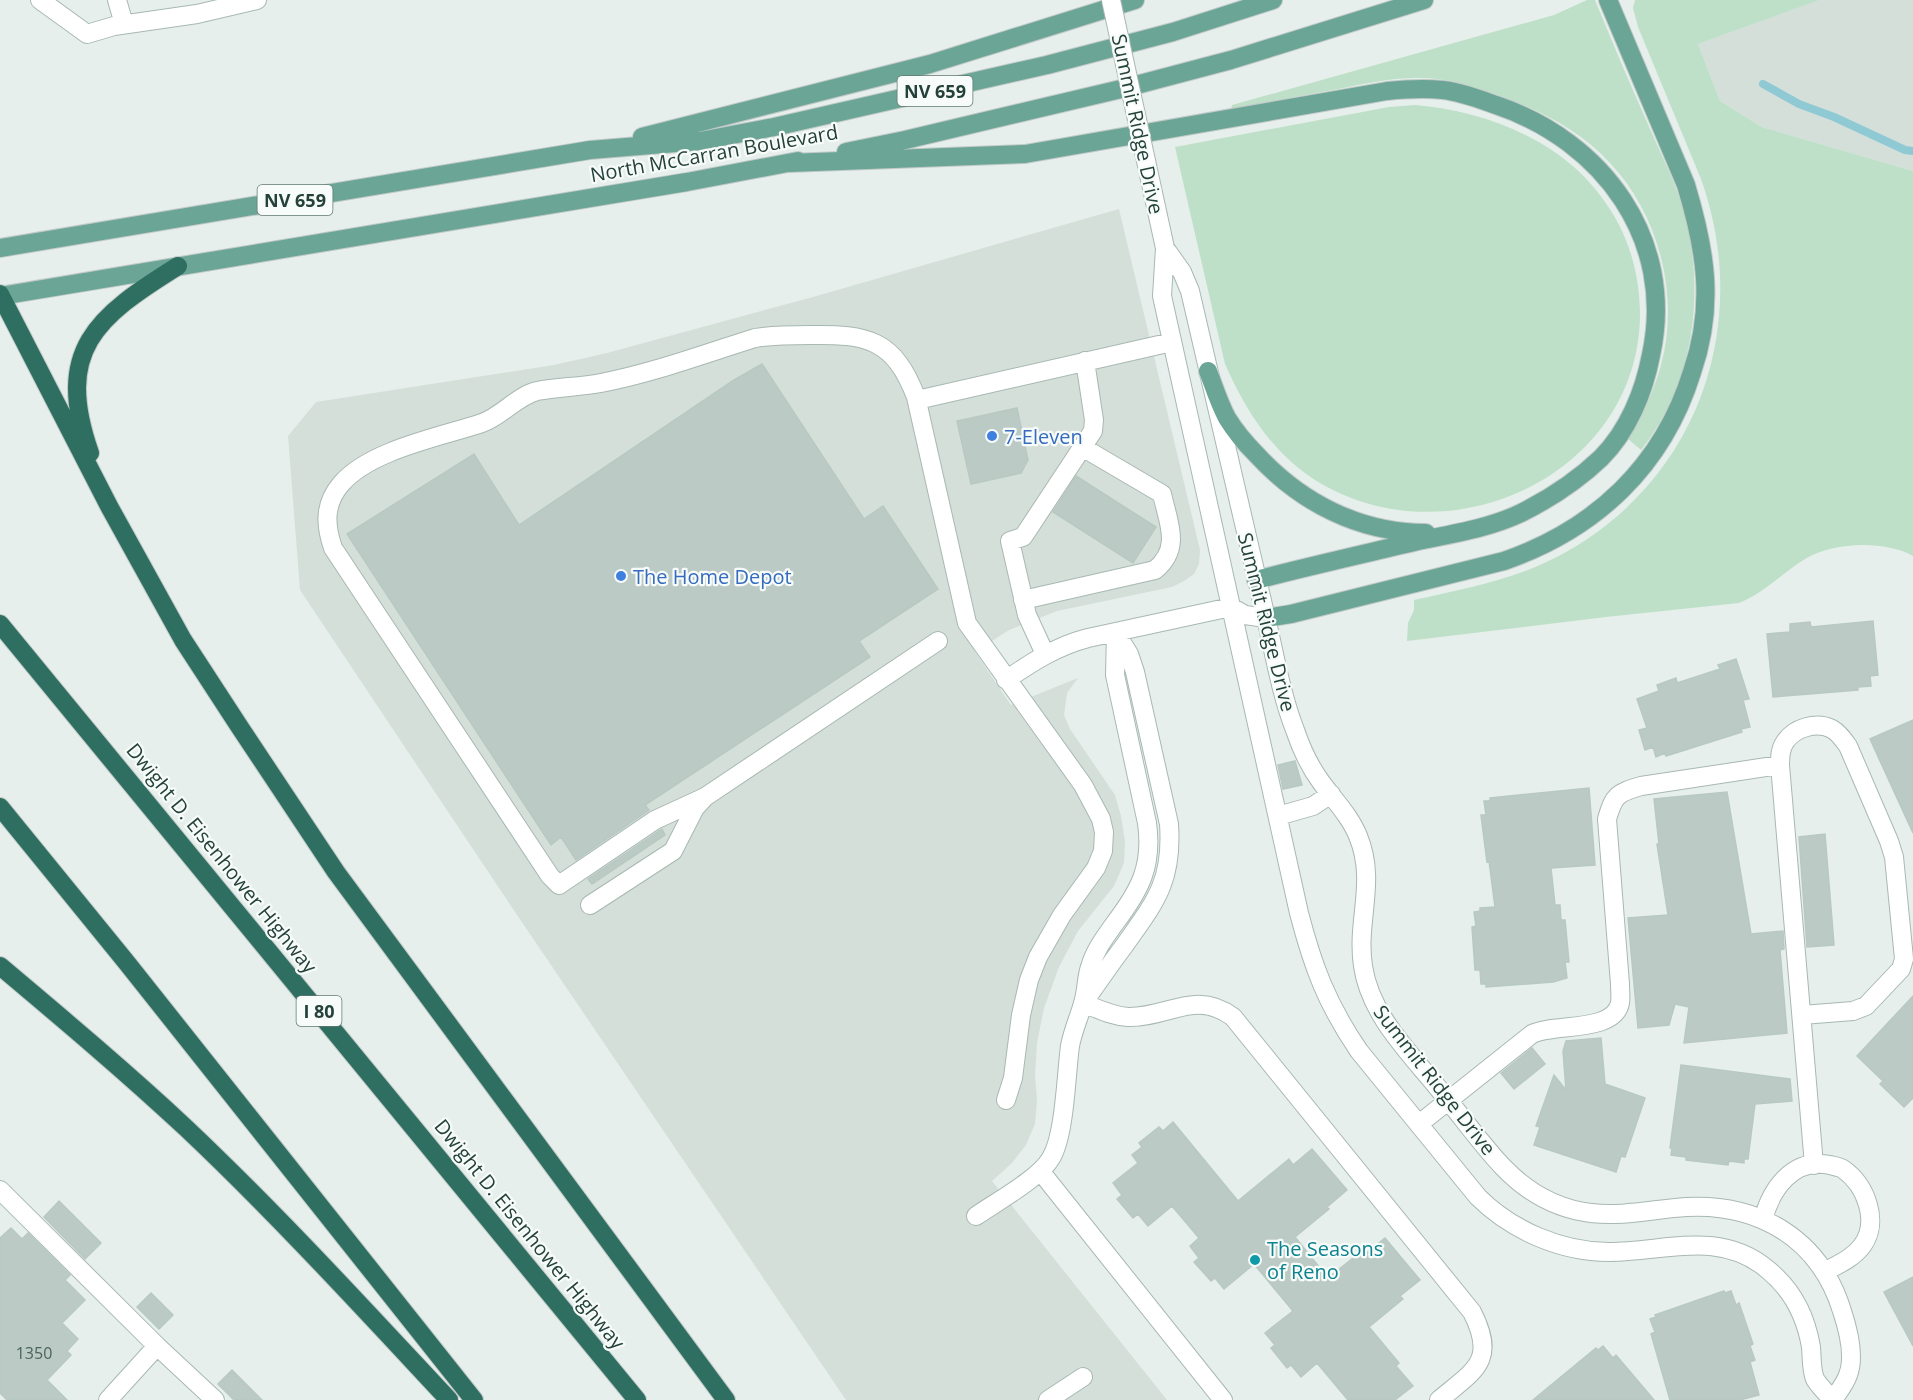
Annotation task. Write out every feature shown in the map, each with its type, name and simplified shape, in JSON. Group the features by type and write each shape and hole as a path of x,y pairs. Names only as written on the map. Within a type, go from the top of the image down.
{"highway":[{"path":"110,508 86,439 82,418 77,380 81,355 92,335 118,306 178,266"},
{"path":"0,296 110,508 183,640 336,872 726,1400"},
{"name":"Dwight D. Eisenhower Highway","path":"0,624 636,1400"},
{"path":"0,807 128,963 474,1400"},
{"path":"0,966 75,1028 186,1128 299,1240 449,1400"}],"main road":[{"path":"590,150 930,64 1135,0"},
{"name":"North McCarran Boulevard","path":"0,248 590,150 700,141 774,127 1047,65 1173,32 1273,0"},
{"name":"North McCarran Boulevard","path":"0,296 687,182 905,140 1120,90 1231,60 1424,0"},
{"path":"1266,618 1291,614 1493,564 1534,551 1562,536 1620,494 1642,470 1677,414 1688,387 1702,333 1705,279 1701,248 1686,185 1608,0"},
{"path":"789,163 1025,154 1387,91 1416,88 1446,90 1511,110 1547,126 1575,146 1616,188 1632,214 1646,246 1654,278 1657,309 1655,341 1647,376 1634,410 1616,440 1601,458 1579,477 1520,514 1484,525 1256,580"},
{"path":"1208,371 1227,419 1243,440 1265,465 1292,488 1320,506 1347,519 1397,532 1425,533 1484,525"}],"street":[{"path":"40,0 87,34 124,24 197,14 221,4 257,0"},
{"path":"117,0 124,24"},
{"name":"Summit Ridge Drive","path":"1111,0 1165,248 1162,296 1172,342 1307,942 1329,1002 1359,1051 1490,1209 1534,1235 1586,1250 1607,1252 1706,1245 1727,1248 1750,1256 1786,1288 1800,1309 1808,1335 1816,1379 1833,1400 1848,1378 1851,1363 1845,1320 1839,1300 1824,1272 1800,1242 1763,1220 1730,1209 1705,1206 1593,1214 1570,1209 1544,1199 1505,1169 1391,1029 1376,1006 1367,985 1361,945 1367,891 1364,853 1358,835 1348,817 1309,763 1281,688 1190,291 1182,272 1165,248"},
{"path":"938,641 705,797 655,820 559,885 550,876 333,548 327,530 327,509 341,484 364,466 398,449 485,422 536,392 600,383 647,372 754,338 772,335 856,336 885,349 900,363 917,400 963,612 974,636 1083,785 1098,812 1104,832 1103,851 1096,868 1062,915 1038,957 1029,980 1021,1015 1013,1078 1006,1100"},
{"path":"917,400 1172,342"},
{"path":"1045,654 1023,600 1010,541 1023,537 1028,531 1093,430 1094,420 1085,361"},
{"path":"1023,600 1155,570 1166,562 1171,550 1171,535 1162,494 1082,447"},
{"path":"1231,607 1241,590 1256,580"},
{"path":"1006,680 1045,654 1066,644 1116,632 1231,607 1245,615 1266,618"},
{"path":"976,1216 1041,1172 1051,1159 1057,1145 1075,1023 1083,1003 1152,908 1163,881 1170,844 1169,824 1135,672 1116,632"},
{"path":"1802,1015 1852,1011 1866,1006 1901,969 1904,959 1894,857 1889,841 1848,746 1832,729 1815,726 1804,728 1792,735 1785,743 1780,755 1814,1165"},
{"path":"1419,1124 1532,1034 1542,1029 1603,1022 1613,1015 1620,1005 1607,819 1612,801 1622,792 1641,786 1780,765"},
{"path":"1278,816 1313,806 1331,794"},
{"path":"590,904 673,851 695,808 705,797"},
{"path":"1083,1003 1126,1017 1141,1017 1196,1004 1210,1005 1233,1017 1472,1312 1482,1335 1481,1361 1475,1370 1439,1400"},
{"path":"1763,1220 1768,1200 1787,1176 1802,1167 1821,1163 1842,1168 1858,1184 1869,1203 1869,1226 1863,1245 1851,1257 1824,1272"},
{"path":"1041,1172 1223,1400"},
{"path":"0,1190 157,1346 215,1400"},
{"path":"108,1400 157,1346"},
{"path":"1048,1400 1083,1377"}],"shaded area":[{"path":"1818,0 1913,0 1913,171 1762,127 1720,101 1698,44"},
{"path":"1119,209 1200,550 1199,564 1194,574 1172,587 1057,611 1009,630 975,652 1011,705 1078,678 1067,693 1064,715 1070,729 1115,795 1125,842 1124,863 1114,886 1078,931 1059,967 1044,1008 1037,1043 1035,1124 1026,1145 1012,1163 992,1181 1167,1400 846,1400 300,590 288,436 316,402 554,365 607,353 813,297"}],"green space":[{"path":"1587,0 1595,0 1681,202 1689,233 1693,266 1694,299 1685,363 1660,423 1641,450 1628,439 1647,403 1661,365 1668,311 1666,284 1661,257 1641,206 1609,162 1587,141 1562,124 1520,104 1472,87 1437,79 1385,80 1231,109 1232,105 1554,15"},
{"path":"1635,0 1819,0 1698,44 1720,101 1762,127 1913,171 1913,556 1888,547 1844,546 1816,553 1797,564 1757,594 1739,603 1407,641 1408,623 1414,610 1414,600 1492,582 1530,569 1566,552 1612,520 1651,482 1681,439 1703,391 1716,340 1720,287 1715,233 1701,179 1638,27 1633,8"},
{"path":"1415,105 1442,108 1496,122 1546,146 1568,162 1605,202 1621,228 1632,256 1638,286 1640,316 1632,370 1609,417 1576,456 1534,485 1486,504 1434,512 1382,507 1331,489 1296,466 1281,452 1255,420 1225,364 1175,147 1389,107"}],"building":[{"name":"The Home Depot","path":"762,364 864,519 883,506 938,589 859,641 870,657 645,805 649,810 576,860 561,837 551,845 347,534 474,454 519,525 734,380"},
{"name":"7-Eleven","path":"1017,408 1028,460 1021,473 971,484 957,421"},
{"path":"1076,476 1156,527 1133,563 1053,512"},
{"path":"1873,621 1878,675 1870,676 1871,686 1858,687 1858,690 1773,697 1767,634 1790,632 1790,624 1810,622 1811,627"},
{"path":"1736,659 1749,699 1743,700 1750,727 1741,729 1742,732 1666,756 1665,753 1656,757 1653,747 1645,750 1639,730 1647,728 1637,699 1659,691 1657,685 1676,678 1677,683 1720,669 1718,665"},
{"path":"1913,720 1913,833 1870,739"},
{"path":"1295,761 1302,785 1283,789 1278,765"},
{"path":"1589,788 1595,865 1551,868 1555,905 1560,905 1561,920 1565,920 1569,962 1565,962 1567,978 1553,982 1486,987 1486,984 1481,984 1480,970 1475,970 1472,927 1476,926 1474,912 1480,911 1480,908 1495,907 1481,815 1486,815 1484,801 1490,801 1490,798"},
{"path":"1727,792 1751,934 1783,931 1784,949 1780,950 1787,1033 1684,1043 1689,1007 1675,1004 1669,1025 1638,1028 1628,918 1668,915 1657,844 1659,844 1654,799"},
{"path":"662,829 665,835 592,884 588,879"},
{"path":"1825,834 1834,945 1807,947 1799,837"},
{"path":"1913,996 1913,1098 1904,1107 1880,1084 1883,1081 1857,1056"},
{"path":"1601,1038 1605,1084 1645,1098 1625,1157 1621,1156 1616,1172 1534,1145 1540,1127 1536,1126 1554,1075 1566,1090 1563,1051 1566,1041"},
{"path":"1532,1048 1545,1064 1514,1089 1501,1073"},
{"path":"1681,1065 1790,1079 1792,1101 1755,1104 1748,1159 1744,1159 1744,1163 1729,1161 1728,1165 1686,1160 1686,1157 1671,1155 1672,1148 1670,1148"},
{"name":"The Seasons of Reno","path":"1173,1122 1238,1201 1289,1159 1293,1165 1312,1149 1347,1190 1327,1207 1329,1209 1295,1237 1328,1278 1362,1251 1365,1254 1385,1238 1420,1280 1400,1296 1403,1299 1369,1327 1399,1363 1396,1366 1413,1386 1395,1400 1348,1400 1317,1363 1301,1377 1291,1365 1287,1368 1271,1348 1275,1345 1265,1333 1293,1311 1254,1264 1224,1289 1215,1278 1211,1281 1194,1262 1199,1258 1190,1246 1199,1238 1172,1206 1148,1226 1138,1214 1133,1218 1117,1199 1122,1195 1113,1183 1138,1163 1132,1155 1142,1147 1139,1143 1159,1127 1163,1131"},
{"path":"59,1201 101,1243 85,1259 44,1217"},
{"path":"11,1228 22,1239 28,1233 70,1275 65,1280 85,1300 62,1323 78,1339 67,1351 71,1355 47,1380 67,1400 7,1400 0,1393 0,1238"},
{"path":"1913,1277 1913,1346 1884,1292"},
{"path":"1724,1291 1725,1293 1731,1291 1736,1305 1739,1303 1753,1344 1750,1346 1755,1360 1750,1362 1759,1395 1740,1400 1670,1400 1651,1334 1655,1332 1650,1319 1656,1317 1655,1315"},
{"path":"151,1293 173,1315 159,1329 137,1307"},
{"path":"1603,1346 1613,1358 1616,1355 1654,1400 1533,1400 1596,1348 1598,1350"},
{"path":"232,1370 262,1400 234,1400 218,1384"}],"waterway":[{"path":"1763,84 1799,104 1834,117 1905,150 1913,151"}],"place":[{"name":"7-Eleven","path":"992,436"},
{"name":"The Home Depot","path":"621,576"},
{"name":"The Seasons of Reno","path":"1255,1260"}]}
